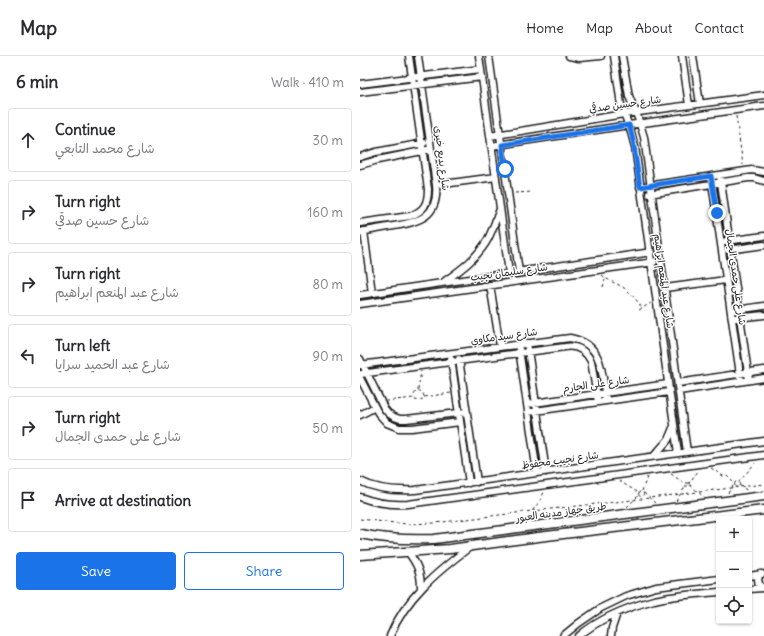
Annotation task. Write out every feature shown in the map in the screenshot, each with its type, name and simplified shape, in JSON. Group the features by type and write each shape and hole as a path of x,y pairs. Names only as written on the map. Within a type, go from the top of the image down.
{"main road":[{"name":"طريق جهاز مدينه العبور","path":"360,534 388,539 434,539 757,497"},
{"path":"753,512 757,497"},
{"path":"360,555 450,549 764,510"},
{"path":"537,526 538,537"}],"street":[{"name":"شارع بديع خيرى","path":"360,223 410,216 422,209 426,203 428,189 409,56"},
{"name":"شارع بديع خيرى","path":"362,231 406,224 420,220 431,211 434,205 436,198 436,185 418,56"},
{"path":"479,56 509,273"},
{"path":"489,56 508,194 522,271 526,280"},
{"path":"569,56 579,58 600,56"},
{"name":"شارع عبد المنعم ابراهيم","path":"614,56 620,100 633,140 678,453"},
{"name":"شارع عبد المنعم ابراهيم","path":"622,56 627,90 644,137 688,452"},
{"path":"682,56 689,105"},
{"path":"694,56 700,104"},
{"path":"360,84 481,69"},
{"path":"360,92 482,77"},
{"name":"شارع حسين صدقي","path":"490,136 624,114 764,95"},
{"name":"شارع حسين صدقي","path":"492,146 640,123 764,106"},
{"path":"360,157 376,152 430,146"},
{"path":"360,165 422,147"},
{"path":"640,187 744,171 759,170 764,172"},
{"name":"شارع على حمدى الجمال","path":"720,175 749,380"},
{"name":"شارع على حمدى الجمال","path":"711,176 741,381"},
{"path":"436,185 496,177"},
{"path":"642,196 754,178 764,181"},
{"path":"444,282 465,267 482,249 493,228 500,208"},
{"path":"362,231 372,293"},
{"path":"721,242 764,236"},
{"path":"722,250 764,245"},
{"name":"شارع سليمان نجيب","path":"360,294 660,251"},
{"name":"شارع سليمان نجيب","path":"360,304 661,261"},
{"path":"665,288 726,280"},
{"path":"490,285 500,346"},
{"path":"731,310 764,306"},
{"path":"732,319 764,314"},
{"name":"شارع سيد مكاوي","path":"362,365 500,346 570,338 578,339 591,347 600,360 606,401"},
{"path":"528,343 546,472"},
{"path":"518,344 537,473"},
{"name":"شارع سيد مكاوي","path":"360,374 570,346 584,351 591,361 598,402"},
{"path":"473,350 475,359"},
{"path":"458,352 477,482"},
{"path":"451,353 469,483"},
{"path":"434,355 436,364"},
{"path":"360,358 362,365 384,408 394,417 400,419 412,419 467,412"},
{"path":"410,359 411,367"},
{"path":"678,383 764,370"},
{"path":"360,378 382,418 393,426 406,428 460,422"},
{"path":"679,391 764,378"},
{"name":"شارع على الجارم","path":"527,404 668,384"},
{"name":"شارع على الجارم","path":"528,412 669,392"},
{"path":"360,415 375,407"},
{"path":"654,456 668,440 674,427"},
{"name":"شارع نجيب محفوظ","path":"360,481 382,489 399,491 415,490 764,441"},
{"path":"360,497 380,503 394,505 408,504 762,455"},
{"path":"584,466 588,480"},
{"path":"390,636 405,608 421,588 471,546"},
{"path":"408,552 418,568 421,578 421,588"},
{"path":"752,576 762,574"},
{"path":"762,574 758,582 763,588"},
{"path":"562,636 595,612 626,596 656,587 716,579"},
{"path":"752,589 763,588"},
{"path":"579,636 617,613 654,600 716,592"},
{"path":"611,636 617,613"}],"path":[{"path":"735,110 744,171"},
{"path":"508,194 533,192"},
{"path":"597,270 606,278 628,291 642,308"},
{"path":"603,287 606,278"},
{"path":"639,310 656,299"},
{"path":"414,398 413,394 418,390 422,366"},
{"path":"418,390 422,391 424,397"},
{"path":"381,402 414,398 415,400 420,401 424,397 456,392"},
{"path":"739,484 762,455"},
{"path":"664,469 688,487 704,464 723,476 727,476 736,486 739,484"},
{"path":"618,515 642,491 648,471"},
{"path":"610,476 642,496 644,493"},
{"path":"734,483 737,481 742,487 757,497"},
{"path":"642,491 649,498 667,508 680,494 687,482 710,503"},
{"path":"722,501 734,483"},
{"path":"360,519 408,524 435,522 764,484"},
{"path":"532,511 540,501 547,485"}],"route":[{"path":"505,169 502,145 629,125 633,140 640,187 711,176 717,213"}]}
